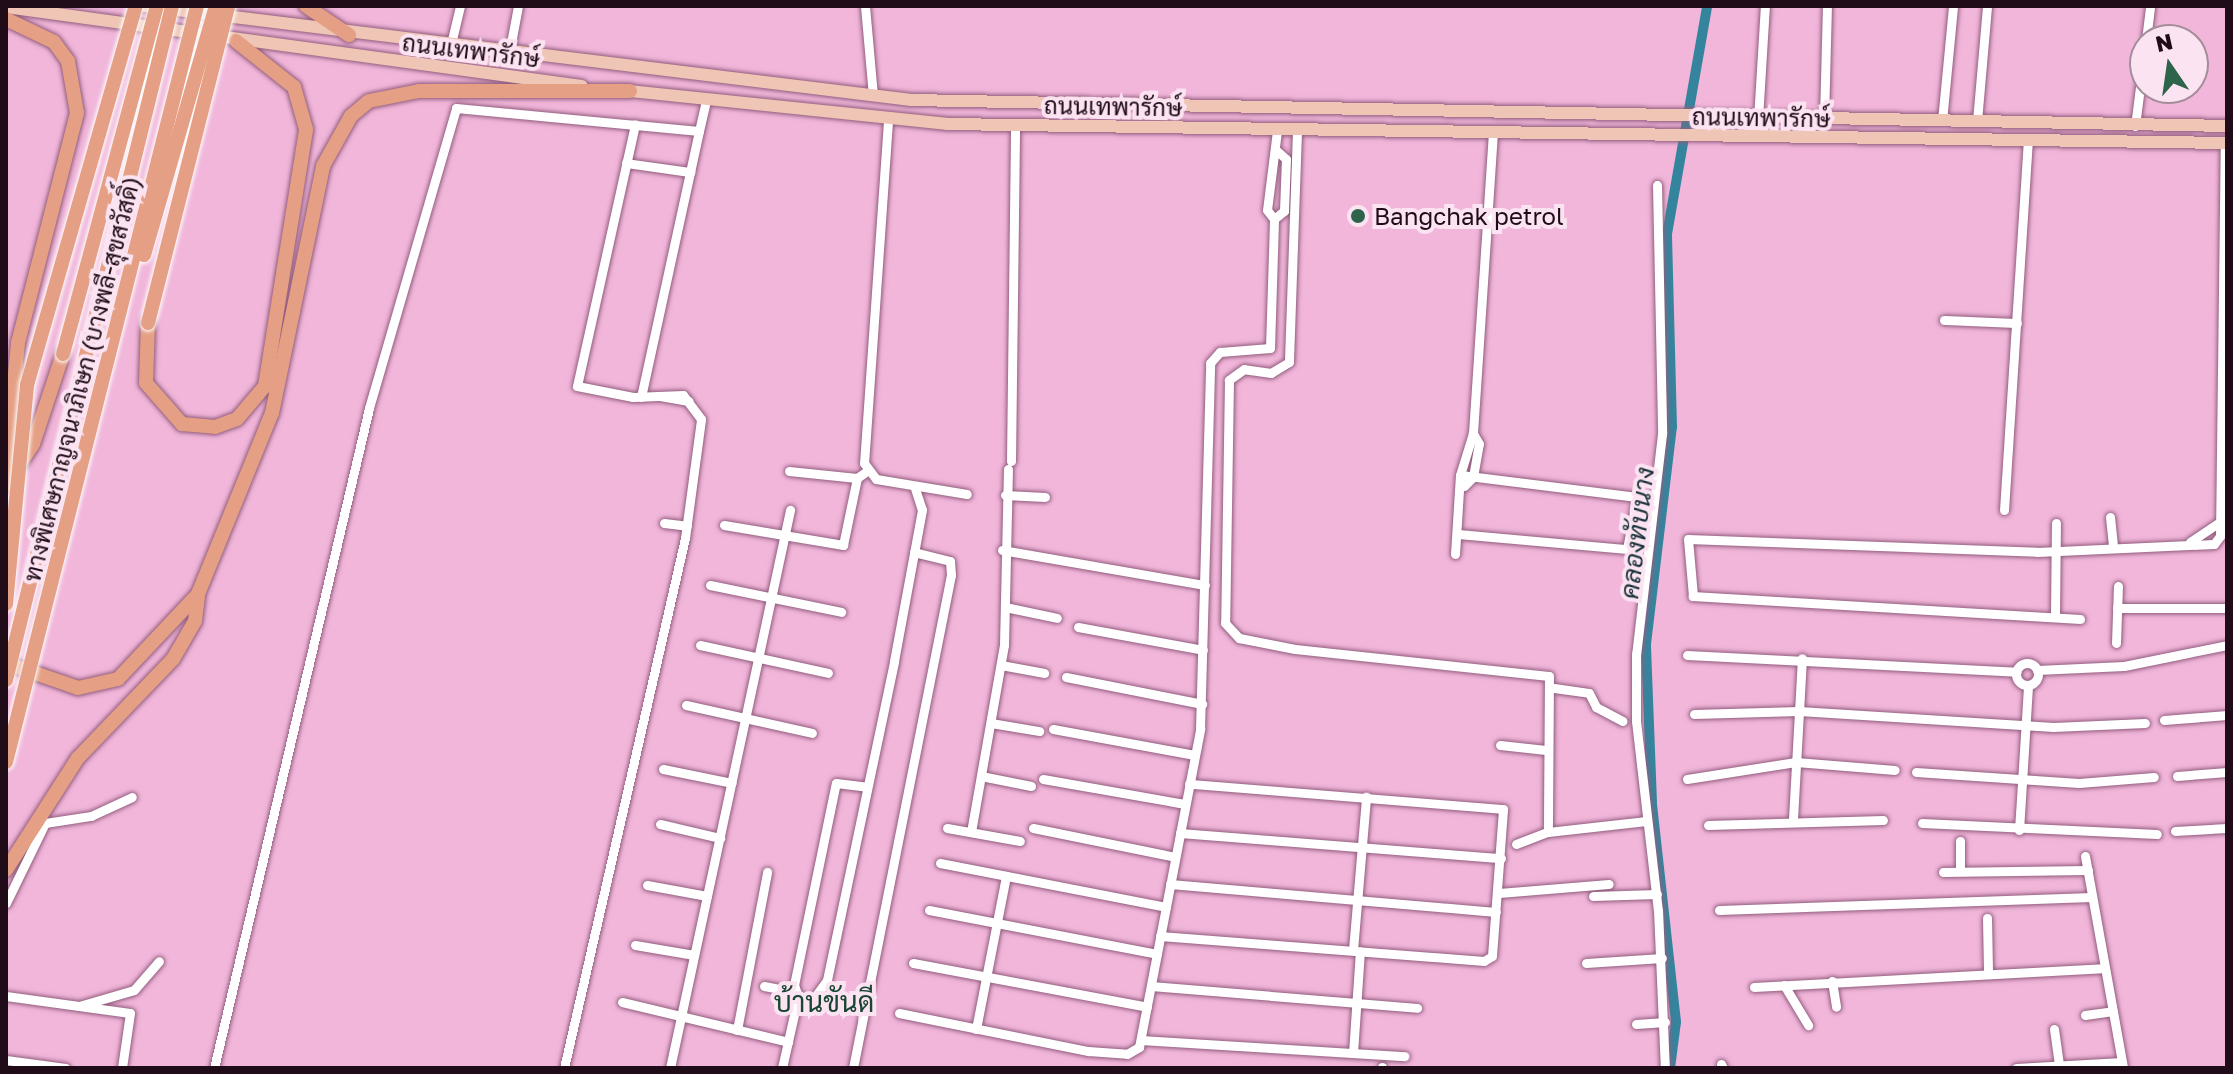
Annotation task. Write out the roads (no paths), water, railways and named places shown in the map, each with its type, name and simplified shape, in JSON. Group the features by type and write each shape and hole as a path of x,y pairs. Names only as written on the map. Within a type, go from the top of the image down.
{"highway":[{"path":"6,604 27,385 136,6"},
{"path":"6,485 33,444 63,354 157,6"},
{"name":"ทางพิเศษกาญจนาภิเษก (บางพลี-สุขสวัสดิ์)","path":"6,680 172,6"},
{"name":"ทางพิเศษกาญจนาภิเษก (บางพลี-สุขสวัสดิ์)","path":"6,762 197,6"},
{"path":"119,324 216,6"},
{"path":"228,6 148,323 146,383 182,424 215,427 237,419 265,386 306,129 294,87 236,41"},
{"path":"306,6 349,35"},
{"path":"6,19 33,30 68,61 77,113 18,343 6,463"},
{"path":"6,870 78,758 173,659 195,621 198,594 272,413 326,155 351,116 369,101 419,91 630,91"},
{"path":"6,663 78,688 118,679 198,594"}],"main road":[{"name":"ถนนเทพารักษ์","path":"144,6 450,48 873,96 1165,106 2227,126"},
{"name":"ถนนเทพารักษ์","path":"6,7 236,41 888,121 1699,138 2226,143"},
{"path":"1165,106 1165,129"}],"street":[{"path":"450,48 460,6"},
{"path":"509,54 518,6"},
{"path":"865,6 873,96"},
{"path":"1758,119 1765,6"},
{"path":"1824,119 1827,6"},
{"path":"1942,121 1953,6"},
{"path":"1977,121 1987,6"},
{"path":"641,397 706,100"},
{"path":"2135,126 2138,104"},
{"path":"214,1068 369,408 456,108 699,131"},
{"path":"867,471 888,121"},
{"path":"564,1068 687,526 701,419 689,401 660,396 641,397 577,386 635,124"},
{"path":"971,832 1001,665 1005,607 1002,550 1009,465 1015,125"},
{"path":"899,1013 1118,1054 1135,1052 1141,1040 1202,704 1210,363 1220,352 1270,348 1274,219 1267,210 1269,159 1277,151 1277,131"},
{"path":"1297,131 1289,362 1271,373 1244,369 1229,380 1228,630 1295,649 1549,676 1554,688 1546,750 1548,832"},
{"path":"1464,486 1473,477 1473,433 1493,134"},
{"path":"2004,510 2028,142"},
{"path":"2080,619 2055,615 1693,596 1687,545 1693,536 2058,551 2190,542 2214,544 2220,522 2226,143"},
{"path":"1274,219 1284,211 1286,159 1277,151"},
{"path":"626,163 690,172"},
{"path":"1657,185 1661,447 1636,654 1646,821 1657,894 1662,958 1665,1068"},
{"path":"1944,320 2017,323"},
{"path":"1455,554 1464,486 1460,475 1473,433"},
{"path":"789,471 857,478 867,471"},
{"path":"867,471 915,489 967,494"},
{"path":"1458,534 1632,547 1636,493 1460,475"},
{"path":"724,525 786,538 843,545 857,478"},
{"path":"817,994 827,980 914,552 922,510 915,489"},
{"path":"1005,495 1045,497"},
{"path":"670,1068 790,510"},
{"path":"2110,517 2113,547"},
{"path":"2190,542 2220,522"},
{"path":"664,523 687,526"},
{"path":"2055,615 2056,523"},
{"path":"1002,550 1205,585"},
{"path":"853,1068 951,575 950,561 914,552"},
{"path":"710,585 841,612"},
{"path":"2116,643 2118,586"},
{"path":"1005,607 1057,618"},
{"path":"2117,608 2227,608"},
{"path":"1078,627 1203,650"},
{"path":"700,645 828,673"},
{"path":"2017,672 2026,663 2037,670 2124,666 2227,645"},
{"path":"1687,655 1802,658 2017,672 2028,685"},
{"path":"1793,819 1802,658"},
{"path":"1001,665 1044,673"},
{"path":"2019,830 2028,685 2037,670"},
{"path":"1066,677 1202,704"},
{"path":"1554,688 1589,693 1596,707 1622,721"},
{"path":"686,705 812,733"},
{"path":"1694,714 1799,711 2024,726 2145,723"},
{"path":"2164,720 2227,715"},
{"path":"991,723 1039,731"},
{"path":"1053,729 1195,755"},
{"path":"1500,745 1546,750"},
{"path":"1687,779 1796,762 1895,770"},
{"path":"663,769 732,783"},
{"path":"1916,772 2021,779 2154,777"},
{"path":"2177,776 2227,772"},
{"path":"981,776 1031,786"},
{"path":"1043,779 1185,804"},
{"path":"782,1068 836,783 867,787"},
{"path":"1160,936 1489,960 1499,893 1504,813 1498,806 1189,784"},
{"path":"6,903 45,823 91,816 132,797"},
{"path":"1353,1053 1358,1004 1358,900 1366,797"},
{"path":"1708,825 1793,819 1883,820"},
{"path":"1516,844 1548,832 1646,821"},
{"path":"1922,823 2019,830 2157,834"},
{"path":"660,824 720,838"},
{"path":"947,828 1020,841"},
{"path":"1033,828 1175,857"},
{"path":"2175,831 2227,828"},
{"path":"1180,833 1501,858"},
{"path":"1960,841 1960,871"},
{"path":"2016,1068 2122,1065 2102,968 2085,856"},
{"path":"940,863 1166,907"},
{"path":"1943,872 2088,870"},
{"path":"737,1030 767,872"},
{"path":"976,1029 1006,876"},
{"path":"1170,884 1496,912"},
{"path":"1499,893 1609,884"},
{"path":"647,885 707,896"},
{"path":"1593,896 1657,894"},
{"path":"1719,910 2092,897"},
{"path":"929,910 1157,954"},
{"path":"1987,918 1988,972"},
{"path":"635,945 694,955"},
{"path":"1586,963 1662,958"},
{"path":"79,1006 134,990 159,961"},
{"path":"913,963 1147,1007"},
{"path":"1754,987 2102,968"},
{"path":"1832,981 1836,1007"},
{"path":"1784,985 1808,1025"},
{"path":"764,986 796,994 817,994 864,1007"},
{"path":"1151,986 1417,1008"},
{"path":"6,996 133,1017 122,1068"},
{"path":"622,1002 788,1042"},
{"path":"2085,1015 2113,1011"},
{"path":"1636,1024 1665,1022"},
{"path":"2054,1029 2059,1065"},
{"path":"1141,1040 1405,1056"},
{"path":"6,1060 65,1068"}],"waterway":[{"name":"คลองทับนาง","path":"1670,1068 1676,1022 1652,803 1646,644 1672,427 1667,234 1707,6"}],"place":[{"name":"Bangchak petrol","path":"1358,216"}],"district":[{"name":"บ้านขันดี","path":"824,1002"}]}
